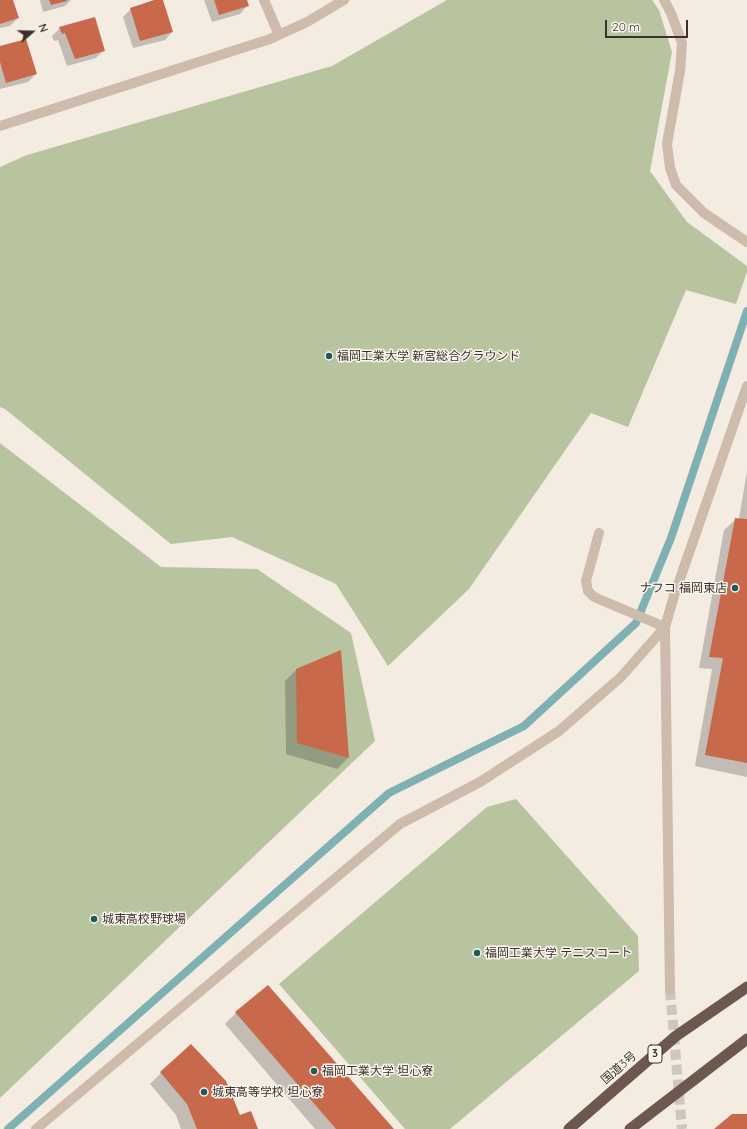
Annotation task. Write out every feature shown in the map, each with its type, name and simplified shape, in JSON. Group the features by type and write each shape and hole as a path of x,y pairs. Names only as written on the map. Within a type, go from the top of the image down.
{"highway":[{"name":"国道3号","path":"569,1129 676,1036 747,987"},
{"path":"630,1129 747,1039"}],"street":[{"path":"264,0 279,35"},
{"path":"0,126 270,39 307,22 344,0"},
{"path":"664,0 671,13 682,43 680,71 667,144 670,168 676,185 704,213 747,242"},
{"path":"670,990 665,627 674,596 747,386"},
{"path":"599,533 586,581 588,591 594,597 665,627"},
{"path":"36,1129 46,1125 400,824 480,782 559,731 621,677 665,627"}],"green space":[{"name":"福岡工業大学 新宮総合グラウンド","path":"447,0 652,0 659,10 672,52 650,171 687,222 747,266 747,272 736,304 686,290 628,427 591,413 469,589 388,666 336,584 232,537 171,544 5,409 0,407 0,167 27,155 332,66"},
{"name":"城東高校野球場","path":"0,443 161,567 257,569 351,633 375,741 0,1098"},
{"name":"福岡工業大学 テニスコート","path":"516,799 638,936 639,971 450,1129 405,1129 279,984 487,807"}],"building":[{"path":"0,0 13,0 19,18 0,24"},
{"path":"49,0 67,0 67,1 51,5"},
{"path":"154,0 163,0 173,32 140,41 130,8"},
{"path":"214,0 247,0 249,6 219,15"},
{"path":"95,17 105,51 75,59 65,33 62,34 59,27"},
{"path":"26,39 37,74 6,83 0,62 0,46"},
{"name":"ナフコ 福岡東店","path":"735,518 747,519 747,763 705,755 723,658 709,657"},
{"path":"341,650 349,758 297,743 296,669"},
{"name":"福岡工業大学 坦心寮","path":"268,985 394,1129 336,1129 235,1012"},
{"name":"城東高等学校 坦心寮","path":"191,1044 226,1081 240,1115 251,1111 258,1129 197,1129 187,1104 160,1072"},
{"path":"732,1114 747,1114 747,1129 714,1129"}],"waterway":[{"path":"8,1129 389,793 524,726 636,623 671,538 747,311"}],"tunnel":[{"path":"670,990 682,1129"}],"place":[{"name":"福岡工業大学 新宮総合グラウンド","path":"329,356"},
{"name":"ナフコ 福岡東店","path":"735,588"},
{"name":"城東高校野球場","path":"94,919"},
{"name":"福岡工業大学 テニスコート","path":"477,953"},
{"name":"福岡工業大学 坦心寮","path":"314,1071"},
{"name":"城東高等学校 坦心寮","path":"204,1092"}]}
